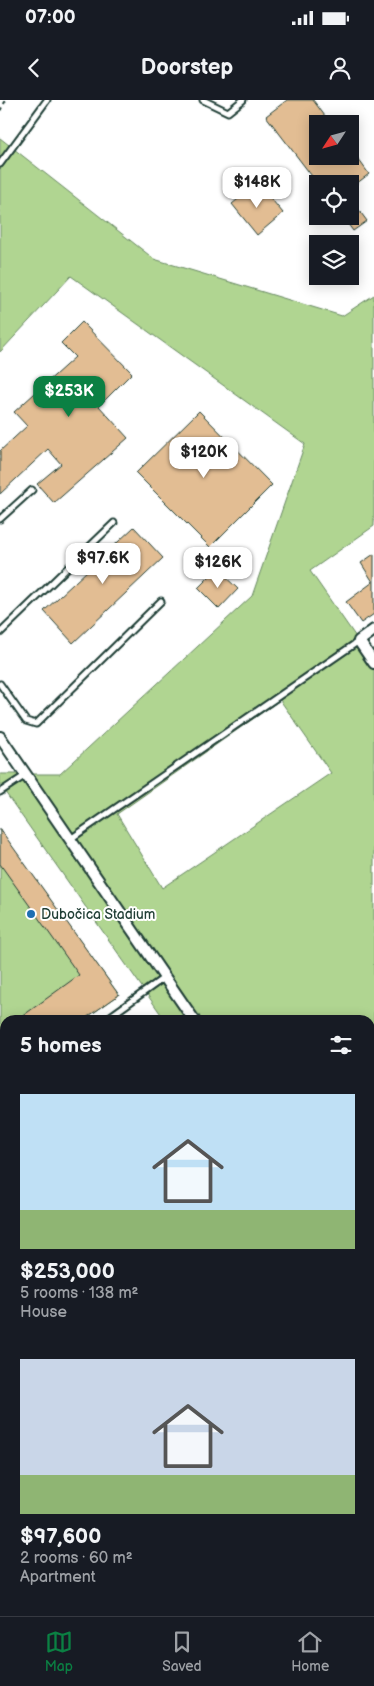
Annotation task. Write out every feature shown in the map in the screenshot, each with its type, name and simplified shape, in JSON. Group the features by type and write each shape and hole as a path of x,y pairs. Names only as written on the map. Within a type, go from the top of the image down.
{"street":[{"path":"374,630 359,641 374,663"},
{"path":"0,737 191,1015"}],"lane":[{"path":"0,164 47,100"},
{"path":"203,100 228,112 243,100"},
{"path":"0,519 32,490"},
{"path":"0,633 114,523"},
{"path":"0,684 26,721 36,724 161,601"},
{"path":"69,840 359,641"},
{"path":"0,792 26,775"},
{"path":"113,1015 164,977"}],"path":[{"path":"0,111 6,100"}],"green space":[{"path":"0,138 154,259 342,316 374,295 374,526 310,571 374,663 374,1015 161,1015 0,785 0,774 60,774 252,596 305,444 71,276 0,352","holes":["280,700 331,773 162,888 117,814"]},
{"name":"Dubočica Stadium","path":"0,831 119,995 90,1015 0,1015"}],"building":[{"path":"287,100 313,100 324,115 309,115 309,165 359,165 359,160 369,174 359,182 359,175 311,175 266,116"},
{"path":"258,183 283,213 257,235 232,204"},
{"path":"359,210 367,221 353,231 349,225 359,225"},
{"path":"82,322 132,373 99,406 128,438 54,503 37,484 61,464 48,449 0,494 0,451 27,426 14,412 75,357 61,343"},
{"path":"199,411 272,485 210,547 136,473"},
{"path":"134,527 163,558 73,643 44,611"},
{"path":"374,554 374,614 361,623 346,602 373,582 361,563"},
{"path":"217,569 238,589 219,609 198,588"},
{"path":"0,829 119,995 90,1015 24,1015 79,975 0,864"}],"place":[{"name":"Dubočica Stadium","path":"31,914"}]}
